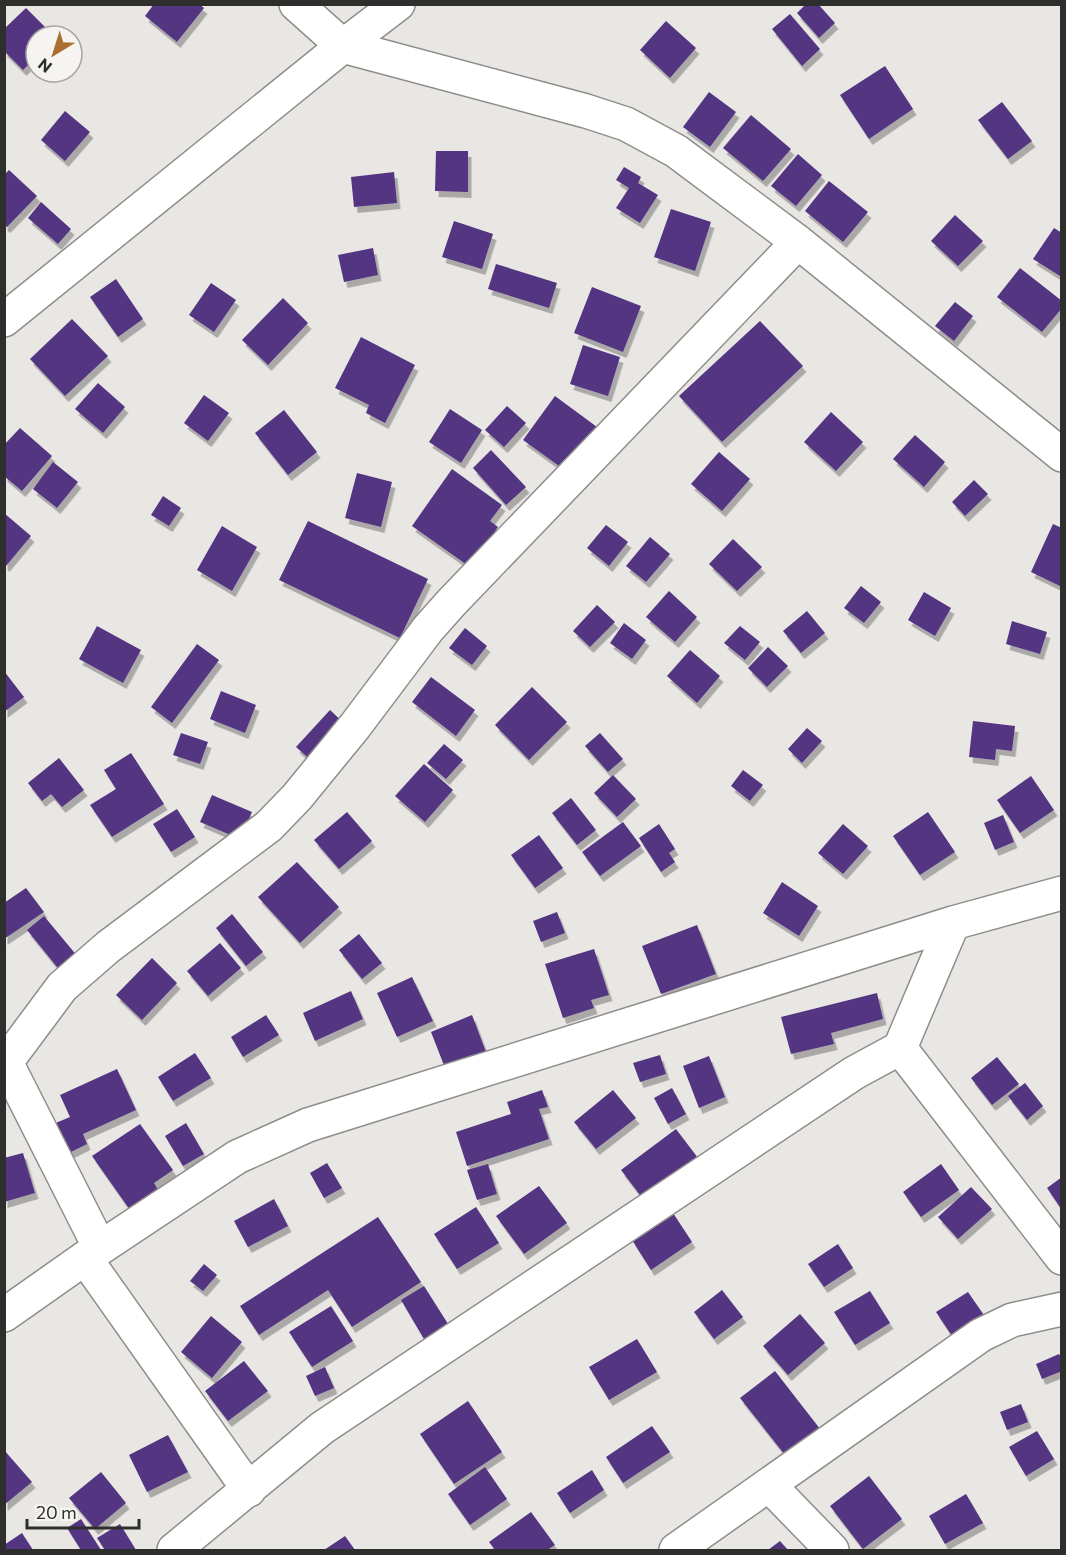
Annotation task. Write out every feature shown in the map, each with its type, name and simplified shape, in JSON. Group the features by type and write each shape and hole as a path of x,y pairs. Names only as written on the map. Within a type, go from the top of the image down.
{"street":[{"path":"296,4 343,46 586,111 626,124 676,151 798,242 1062,455"},
{"path":"4,320 398,4"},
{"path":"249,1490 93,1253 6,1065 62,987 108,947 269,826 297,797 356,726 428,629 451,603 798,242"},
{"path":"4,1315 237,1157 308,1125 952,923 1062,893"},
{"path":"174,1551 322,1428 370,1394 844,1080 900,1048 952,923"},
{"path":"900,1048 1062,1258"},
{"path":"676,1551 981,1335 1012,1320 1062,1310"},
{"path":"769,1485 832,1551"}],"building":[{"path":"154,4 199,4 204,8 177,42 145,16"},
{"path":"806,4 818,4 835,23 819,38 797,13"},
{"path":"26,8 42,24 24,24 23,70 4,51 4,29"},
{"path":"790,14 820,49 802,66 772,29"},
{"path":"666,21 696,48 670,78 640,50"},
{"path":"885,66 913,109 869,139 840,95"},
{"path":"709,92 736,112 710,147 683,127"},
{"path":"1002,102 1032,141 1008,159 978,120"},
{"path":"65,111 90,132 65,161 41,140"},
{"path":"751,115 791,149 763,181 723,148"},
{"path":"436,151 468,151 468,192 435,191"},
{"path":"798,154 822,175 796,206 771,186"},
{"path":"624,167 641,177 638,183 658,195 640,223 616,208 629,188 616,180"},
{"path":"9,170 37,196 7,227 4,225 4,175"},
{"path":"394,172 397,203 354,207 351,177"},
{"path":"829,181 868,212 843,242 805,211"},
{"path":"41,202 71,229 58,244 28,218"},
{"path":"671,209 711,222 695,271 654,257"},
{"path":"955,215 983,241 958,266 931,241"},
{"path":"454,221 493,234 482,269 442,257"},
{"path":"1054,228 1062,233 1062,274 1060,276 1033,259"},
{"path":"373,248 378,275 344,282 338,255"},
{"path":"496,264 557,283 549,308 488,289"},
{"path":"1020,268 1062,301 1062,308 1042,332 997,297"},
{"path":"116,279 143,319 118,337 90,297"},
{"path":"211,283 236,300 214,332 189,315"},
{"path":"592,287 641,306 623,352 574,333"},
{"path":"283,298 308,323 268,365 242,340"},
{"path":"955,302 973,316 954,341 935,326"},
{"path":"72,319 108,356 65,396 30,359"},
{"path":"760,321 803,366 722,442 679,396"},
{"path":"361,337 415,365 385,423 366,413 369,405 335,388"},
{"path":"583,345 620,357 608,396 570,384"},
{"path":"98,383 125,407 103,433 75,409"},
{"path":"204,395 229,413 208,441 184,423"},
{"path":"555,396 597,427 566,471 523,440"},
{"path":"507,406 526,423 504,447 485,430"},
{"path":"450,409 482,430 461,463 429,442"},
{"path":"284,410 317,452 288,475 255,433"},
{"path":"831,412 863,442 836,471 804,442"},
{"path":"20,428 52,456 22,491 4,476 4,445"},
{"path":"915,435 945,462 924,487 893,459"},
{"path":"491,450 526,487 506,505 473,468"},
{"path":"719,452 750,479 722,511 691,484"},
{"path":"53,462 78,482 57,508 33,489"},
{"path":"452,469 502,505 490,521 498,527 470,567 412,526"},
{"path":"357,473 392,482 381,527 345,518"},
{"path":"974,480 988,494 965,516 952,502"},
{"path":"163,496 181,508 169,526 151,515"},
{"path":"4,513 31,536 6,566 4,564"},
{"path":"308,521 428,579 400,638 279,580"},
{"path":"1053,524 1062,528 1062,587 1031,572"},
{"path":"606,525 628,542 609,566 587,548"},
{"path":"222,526 257,547 232,591 197,570"},
{"path":"650,537 670,554 646,582 626,566"},
{"path":"733,539 762,567 737,591 709,564"},
{"path":"861,586 881,602 864,623 844,608"},
{"path":"669,591 697,617 675,642 646,617"},
{"path":"924,592 951,608 935,636 908,620"},
{"path":"597,605 615,622 590,647 573,631"},
{"path":"807,611 825,633 801,653 783,631"},
{"path":"1012,621 1047,632 1040,654 1006,644"},
{"path":"624,623 646,640 632,659 610,643"},
{"path":"97,626 141,650 123,683 79,659"},
{"path":"740,626 760,642 745,660 724,643"},
{"path":"465,628 487,646 472,665 449,648"},
{"path":"197,644 219,660 172,723 151,707"},
{"path":"768,647 788,666 767,687 748,668"},
{"path":"690,650 720,676 697,703 667,676"},
{"path":"4,671 24,697 4,712"},
{"path":"431,677 475,710 456,736 412,702"},
{"path":"532,687 567,722 529,760 495,725"},
{"path":"221,691 256,705 245,733 210,719"},
{"path":"330,710 348,727 314,763 296,747"},
{"path":"973,721 1015,726 1012,751 996,749 995,760 969,757"},
{"path":"807,728 822,741 802,763 788,749"},
{"path":"181,733 208,742 200,764 173,755"},
{"path":"600,733 623,759 608,772 585,746"},
{"path":"444,744 463,760 446,779 427,763"},
{"path":"131,753 164,804 112,837 90,805 116,789 104,770"},
{"path":"59,758 84,790 62,807 51,794 42,801 28,783"},
{"path":"424,764 453,790 425,822 395,796"},
{"path":"743,770 763,785 750,801 731,786"},
{"path":"613,775 636,799 617,817 594,793"},
{"path":"1031,776 1054,810 1020,833 997,800"},
{"path":"212,795 252,812 240,839 200,822"},
{"path":"571,798 596,830 577,845 552,813"},
{"path":"177,809 195,837 171,852 153,824"},
{"path":"347,812 372,841 339,869 314,840"},
{"path":"928,812 955,852 920,875 893,836"},
{"path":"1003,815 1014,842 995,850 984,823"},
{"path":"623,822 641,846 600,876 582,852"},
{"path":"659,824 675,849 669,853 675,862 661,872 639,838"},
{"path":"843,824 868,846 843,874 818,853"},
{"path":"539,835 563,868 535,888 511,855"},
{"path":"297,862 339,907 300,943 258,897"},
{"path":"782,882 818,906 799,936 763,913"},
{"path":"26,888 44,912 4,939 4,903"},
{"path":"557,912 565,933 541,942 533,921"},
{"path":"232,914 263,952 246,966 216,928"},
{"path":"44,916 83,963 66,978 27,930"},
{"path":"697,925 716,974 661,994 642,946"},
{"path":"359,934 382,963 362,979 339,950"},
{"path":"220,943 241,968 208,996 187,971"},
{"path":"594,949 609,995 591,1000 594,1008 563,1018 545,964"},
{"path":"152,958 177,983 142,1020 116,995"},
{"path":"412,977 433,1021 397,1037 377,993"},
{"path":"351,991 363,1019 315,1041 303,1013"},
{"path":"877,993 883,1019 831,1033 834,1044 791,1054 781,1017"},
{"path":"266,1015 279,1035 243,1057 231,1037"},
{"path":"472,1015 486,1052 445,1068 431,1032"},
{"path":"195,1053 211,1078 173,1101 158,1077"},
{"path":"660,1055 666,1074 640,1082 633,1063"},
{"path":"709,1056 725,1097 699,1108 683,1066"},
{"path":"997,1057 1019,1084 992,1105 971,1078"},
{"path":"117,1069 136,1110 83,1134 87,1144 65,1155 51,1125 70,1117 60,1095"},
{"path":"1025,1083 1043,1106 1027,1120 1008,1096"},
{"path":"672,1088 686,1114 668,1124 654,1098"},
{"path":"542,1090 548,1107 539,1109 549,1139 467,1166 456,1132 511,1114 507,1102"},
{"path":"613,1090 636,1118 596,1149 574,1122"},
{"path":"186,1123 204,1154 183,1166 165,1136"},
{"path":"140,1124 173,1170 154,1183 158,1190 130,1210 92,1156"},
{"path":"676,1129 698,1158 643,1199 621,1170"},
{"path":"23,1153 35,1193 4,1202 4,1158"},
{"path":"327,1163 342,1188 324,1198 310,1173"},
{"path":"488,1164 497,1194 477,1200 467,1170"},
{"path":"941,1164 959,1190 921,1217 903,1192"},
{"path":"1062,1177 1062,1210 1047,1188"},
{"path":"539,1186 567,1223 524,1254 496,1216"},
{"path":"971,1187 992,1209 958,1239 938,1217"},
{"path":"274,1199 288,1226 248,1247 234,1221"},
{"path":"476,1207 499,1243 457,1269 434,1234"},
{"path":"673,1213 692,1242 651,1270 632,1240"},
{"path":"378,1217 421,1282 352,1327 328,1290 259,1335 240,1306"},
{"path":"838,1244 853,1268 824,1287 808,1264"},
{"path":"204,1264 217,1275 203,1291 190,1281"},
{"path":"424,1286 448,1324 424,1339 401,1300"},
{"path":"722,1290 743,1317 714,1339 694,1312"},
{"path":"870,1291 890,1323 855,1345 834,1312"},
{"path":"968,1292 988,1321 956,1342 936,1312"},
{"path":"331,1306 353,1341 312,1367 289,1332"},
{"path":"800,1314 825,1343 788,1375 763,1346"},
{"path":"211,1316 242,1342 212,1378 181,1352"},
{"path":"637,1339 657,1372 609,1400 589,1367"},
{"path":"1059,1354 1062,1359 1062,1371 1042,1379 1036,1364"},
{"path":"244,1361 268,1391 228,1421 205,1391"},
{"path":"325,1367 334,1388 315,1396 306,1376"},
{"path":"775,1371 824,1434 789,1460 740,1398"},
{"path":"468,1401 502,1452 454,1484 420,1434"},
{"path":"1021,1404 1028,1422 1007,1430 1000,1412"},
{"path":"652,1426 670,1452 623,1483 606,1457"},
{"path":"1037,1431 1054,1459 1026,1476 1009,1447"},
{"path":"168,1435 188,1472 147,1492 129,1455"},
{"path":"4,1450 32,1482 4,1505"},
{"path":"485,1467 507,1499 470,1525 448,1494"},
{"path":"592,1470 604,1490 570,1513 557,1493"},
{"path":"101,1472 126,1503 95,1529 69,1498"},
{"path":"869,1476 902,1519 863,1549 830,1506"},
{"path":"966,1494 983,1523 945,1544 929,1516"},
{"path":"531,1512 555,1545 547,1550 495,1550 489,1542"},
{"path":"81,1519 101,1550 81,1550 67,1528"},
{"path":"120,1524 136,1550 105,1550 97,1538"},
{"path":"22,1533 33,1550 4,1550 4,1545"},
{"path":"345,1536 355,1550 324,1550"},
{"path":"780,1541 788,1550 768,1550"}]}
